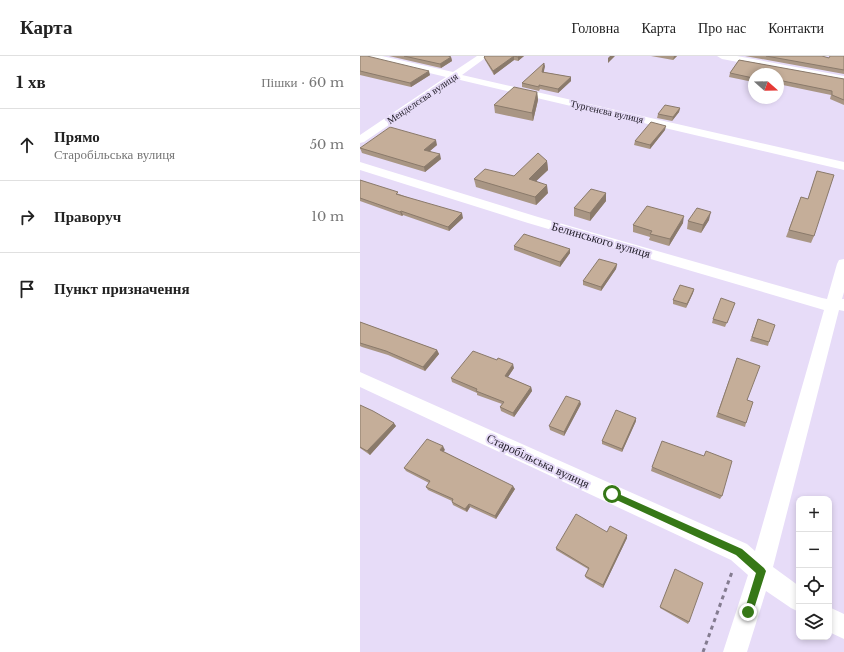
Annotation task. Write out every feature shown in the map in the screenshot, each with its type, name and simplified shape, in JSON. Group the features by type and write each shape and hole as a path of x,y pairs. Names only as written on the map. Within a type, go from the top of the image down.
{"street":[{"name":"Тургенєва вулиця","path":"370,56 844,166"},
{"name":"Менделєєва вулиця","path":"360,140 483,56"},
{"path":"722,56 844,79"},
{"name":"Белинського вулиця","path":"360,166 533,220 822,304 838,305"},
{"path":"736,652 768,577 838,305 844,264"},
{"name":"Старобільська вулиця","path":"360,379 739,552 768,577 796,598"},
{"path":"832,621 844,627"}],"path":[{"path":"703,652 739,552"}],"building":[{"path":"360,56 367,56 429,71 410,83 360,71"},
{"path":"404,56 448,56 451,57 440,64"},
{"path":"514,56 493,71 484,57"},
{"path":"766,56 822,56 829,58 830,56 844,56 844,70"},
{"path":"739,60 783,68 748,68 748,77 730,73"},
{"path":"544,63 542,72 571,77 558,89 522,83"},
{"path":"784,68 844,79 844,100 832,95 832,91 784,81"},
{"path":"514,87 537,92 532,113 494,105"},
{"path":"665,105 680,108 673,117 658,114"},
{"path":"651,122 666,126 650,145 635,141"},
{"path":"390,127 436,140 424,150 440,154 424,167 360,148"},
{"path":"538,153 547,161 529,179 547,185 535,197 474,179 485,169 514,176"},
{"path":"817,171 834,175 814,236 789,230 801,197 808,199"},
{"path":"360,180 398,192 396,194 462,213 448,227 401,211 400,212 360,198"},
{"path":"591,189 606,193 590,213 574,208"},
{"path":"647,206 684,216 670,239 650,234 652,231 633,225"},
{"path":"697,208 711,212 703,225 688,221"},
{"path":"524,234 570,249 560,262 514,246"},
{"path":"599,259 617,264 601,287 583,281"},
{"path":"680,285 694,289 687,304 673,300"},
{"path":"721,298 735,303 727,323 713,319"},
{"path":"758,319 775,325 769,342 752,337"},
{"path":"360,322 437,350 423,367 386,351 360,343"},
{"path":"473,351 513,364 505,376 531,387 513,413 500,407 504,402 476,391 477,389 451,378"},
{"path":"737,358 760,366 747,400 753,402 746,423 718,413"},
{"path":"566,396 580,401 564,432 549,426"},
{"path":"360,405 394,423 367,451 360,447"},
{"path":"616,410 636,418 622,449 602,441"},
{"path":"427,439 443,446 440,450 513,486 495,516 469,504 465,509 452,502 453,499 426,487 430,481 404,468"},
{"path":"662,441 704,456 706,451 732,461 722,496 652,467"},
{"path":"576,514 607,532 610,526 627,535 603,585 585,576 589,568 556,548"},
{"path":"675,569 703,583 689,622 660,607"}],"route":[{"path":"612,494 739,552 761,571 748,612"}]}
